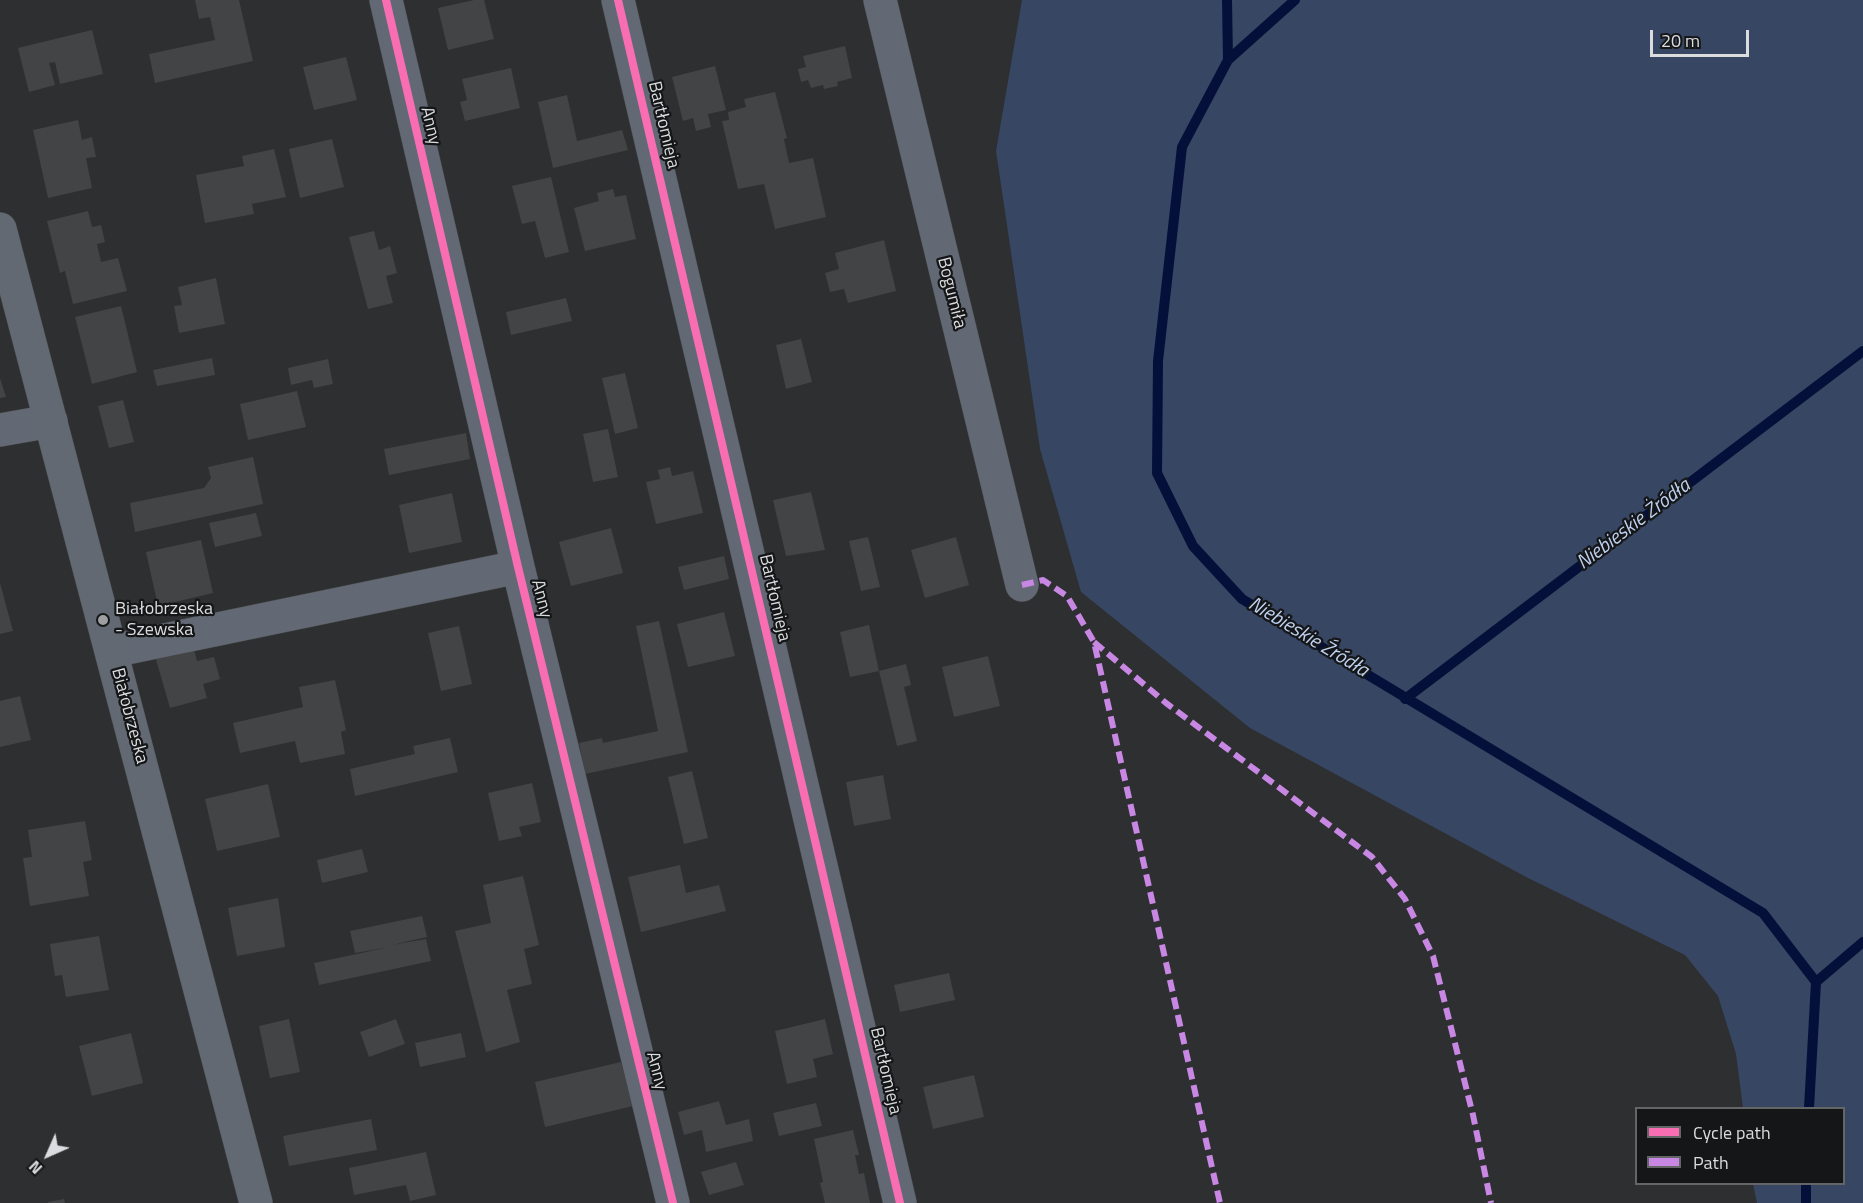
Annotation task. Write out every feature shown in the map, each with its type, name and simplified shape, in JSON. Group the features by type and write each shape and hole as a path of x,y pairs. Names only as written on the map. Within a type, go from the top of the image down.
{"main road":[{"name":"Białobrzeska","path":"0,229 256,1203"}],"street":[{"name":"Anny","path":"386,0 518,567 673,1203"},
{"name":"Bartłomieja","path":"618,0 900,1203"},
{"name":"Bogumiła","path":"880,0 1022,585"},
{"path":"0,430 51,421"},
{"name":"Anny","path":"112,651 518,567"}],"shaded area":[{"path":"1022,0 1863,0 1863,1203 1757,1203 1753,1185 1845,1185 1845,1107 1743,1107 1736,1054 1718,996 1685,955 1526,877 1250,728 1081,592 1040,449 996,151"}],"building":[{"path":"195,0 239,0 253,61 155,83 149,54 215,40 210,17 199,19"},
{"path":"484,0 494,39 448,50 438,8"},
{"path":"92,30 103,74 60,84 55,62 49,63 55,85 29,92 18,48"},
{"path":"845,46 852,78 837,82 838,86 824,89 823,85 811,88 808,80 801,82 798,69 806,67 803,56"},
{"path":"346,57 357,100 314,110 303,67"},
{"path":"715,66 726,110 708,114 711,127 696,131 693,118 683,121 672,77"},
{"path":"511,68 520,108 465,121 460,102 467,100 462,79"},
{"path":"775,92 787,138 784,139 789,163 813,158 826,217 775,229 764,184 738,189 722,121 729,120 728,112 746,107 744,99"},
{"path":"567,95 577,141 622,130 628,150 553,168 538,102"},
{"path":"78,120 82,140 92,137 96,157 86,158 92,188 48,198 33,130"},
{"path":"332,139 344,187 300,198 289,149"},
{"path":"274,149 286,197 252,204 254,214 205,223 196,175 244,166 242,156"},
{"path":"551,177 569,252 545,258 535,221 522,224 512,186"},
{"path":"613,189 615,197 626,195 636,239 585,251 574,208 599,201 597,193"},
{"path":"88,211 92,227 101,225 105,242 97,244 101,262 118,258 127,291 73,304 65,271 60,273 47,221"},
{"path":"374,231 379,250 390,246 397,273 386,276 393,303 368,309 349,237"},
{"path":"884,240 896,291 848,303 844,289 830,292 825,273 839,269 835,253"},
{"path":"216,278 225,324 179,333 174,306 182,305 178,287"},
{"path":"566,298 572,321 511,335 506,312"},
{"path":"121,306 137,372 92,384 75,317"},
{"path":"801,339 812,382 786,389 776,345"},
{"path":"212,358 215,375 157,386 153,370"},
{"path":"328,359 333,384 314,388 312,380 291,385 288,368"},
{"path":"625,373 638,428 615,434 602,378"},
{"path":"0,378 6,397 0,398"},
{"path":"297,391 306,427 248,440 240,404"},
{"path":"123,400 134,442 109,448 98,406"},
{"path":"608,429 618,477 593,482 583,434"},
{"path":"466,433 470,459 389,475 384,449"},
{"path":"253,457 263,504 135,532 130,503 204,488 211,478 208,467"},
{"path":"670,467 672,476 693,471 703,513 656,524 646,482 660,479 658,470"},
{"path":"811,492 825,550 786,556 773,500"},
{"path":"452,493 462,542 409,553 399,505"},
{"path":"256,513 262,536 215,547 209,523"},
{"path":"611,528 623,573 571,586 559,542"},
{"path":"868,537 880,587 861,591 849,541"},
{"path":"956,537 969,585 925,598 911,550"},
{"path":"201,540 213,593 158,606 146,552"},
{"path":"724,556 729,579 684,590 678,567"},
{"path":"0,583 13,631 0,634"},
{"path":"724,612 735,656 688,667 677,624"},
{"path":"659,621 688,752 585,774 579,743 602,738 603,743 658,731 636,626"},
{"path":"869,625 879,671 850,677 840,632"},
{"path":"459,626 472,684 441,691 428,633"},
{"path":"193,646 197,661 214,657 220,679 203,684 207,698 170,708 155,656"},
{"path":"988,656 1000,706 954,717 942,667"},
{"path":"906,664 911,685 904,687 917,741 897,746 879,671"},
{"path":"335,680 346,730 341,732 345,754 300,763 295,741 240,753 233,723 303,707 299,687"},
{"path":"20,696 31,740 0,747 0,701"},
{"path":"450,738 458,772 355,796 350,769 415,754 413,746"},
{"path":"692,771 708,838 684,844 668,777"},
{"path":"883,775 891,819 854,826 846,782"},
{"path":"532,783 541,822 519,827 522,836 499,841 488,793"},
{"path":"268,784 280,837 217,851 205,799"},
{"path":"85,821 92,860 83,862 89,896 30,906 23,858 32,857 28,830"},
{"path":"362,849 368,872 322,883 317,860"},
{"path":"680,865 686,893 719,885 726,911 641,932 628,877"},
{"path":"523,876 539,945 524,949 532,984 507,990 520,1042 486,1052 455,931 491,923 483,885"},
{"path":"278,898 285,947 237,956 228,908"},
{"path":"422,916 427,937 392,945 426,939 431,961 319,985 314,963 385,948 355,953 350,931"},
{"path":"99,936 109,990 66,997 62,975 55,976 50,944"},
{"path":"949,973 955,1000 900,1012 894,985"},
{"path":"289,1019 300,1072 270,1078 259,1026"},
{"path":"396,1019 405,1044 369,1057 360,1032"},
{"path":"825,1019 833,1054 813,1059 817,1077 787,1084 775,1031"},
{"path":"131,1033 143,1083 92,1096 79,1046"},
{"path":"461,1033 466,1057 420,1067 415,1043"},
{"path":"621,1062 633,1106 545,1127 535,1082"},
{"path":"974,1075 984,1117 933,1129 923,1087"},
{"path":"719,1101 726,1125 749,1119 753,1141 706,1152 702,1130 684,1135 678,1112"},
{"path":"816,1103 822,1126 779,1136 773,1113"},
{"path":"371,1119 377,1150 289,1166 283,1136"},
{"path":"853,1130 859,1155 855,1155 859,1174 864,1173 870,1203 825,1203 814,1139"},
{"path":"426,1152 436,1195 410,1201 406,1185 354,1195 349,1168"},
{"path":"736,1162 744,1185 709,1195 701,1172"},
{"path":"64,1199 65,1203 48,1203 48,1202"}],"waterway":[{"path":"1227,0 1228,60"},
{"name":"Niebieskie Źródła","path":"1295,0 1228,60 1182,147 1158,361 1157,473 1193,546 1242,599 1763,913 1816,982 1809,1107"},
{"name":"Niebieskie Żródła","path":"1405,699 1863,351"},
{"name":"Niebieskie Żródła","path":"1816,982 1863,942"},
{"name":"Niebieskie Źródła","path":"1806,1185 1806,1203"}],"marked path":[{"path":"1022,585 1043,580 1067,596 1094,642 1220,1203"},
{"path":"1094,642 1166,703 1372,857 1405,899 1433,956 1473,1115 1491,1203"}],"cycle path":[{"path":"386,0 518,567 673,1203"},
{"path":"618,0 900,1203"}],"place":[{"name":"Białobrzeska - Szewska","path":"103,620"}]}
